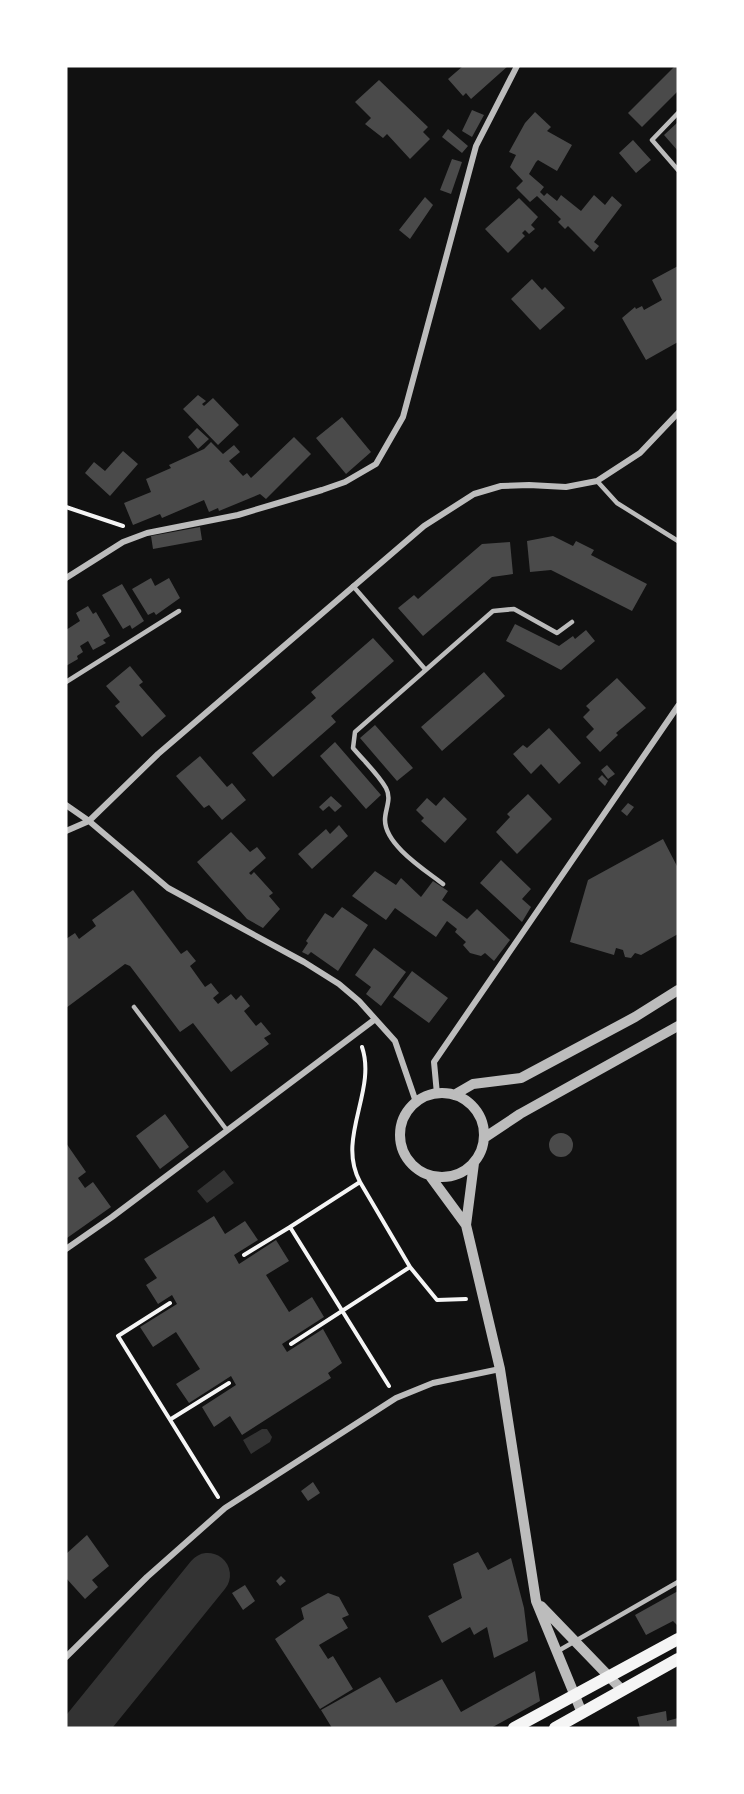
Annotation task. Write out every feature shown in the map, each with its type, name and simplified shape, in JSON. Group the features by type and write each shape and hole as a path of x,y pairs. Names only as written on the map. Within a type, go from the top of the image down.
{"main road":[{"path":"514,1728 678,1639"},
{"path":"555,1728 678,1659"}],"street":[{"path":"66,578 123,542 147,533 238,515 322,490 345,482 376,464 403,417 476,146 517,66"},
{"path":"66,831 89,821 158,754 424,526 474,494 501,486 566,487 597,481 640,453 678,413"},
{"path":"437,1094 434,1062 678,706"},
{"path":"66,805 89,821 168,888 304,962 339,984 359,1001 395,1041 416,1102"},
{"path":"454,1095 473,1084 521,1078 635,1017 678,990"},
{"path":"66,1249 374,1020"},
{"path":"484,1138 520,1114 678,1026"},
{"path":"466,1225 430,1176 408,1161 399,1136 401,1123 407,1111 416,1102 437,1094 454,1095 466,1101 476,1111 483,1124 483,1147 474,1163 466,1225 500,1369 536,1601 582,1713"},
{"path":"430,1176 453,1176 474,1163"},
{"path":"66,1658 147,1577 225,1508 396,1398 433,1383 500,1369"},
{"path":"536,1601 622,1690"}],"lane":[{"path":"678,113 652,140 678,170"},
{"path":"597,481 617,503 678,541"},
{"path":"353,586 424,669"},
{"path":"444,884 411,860 391,837 385,820 389,807 387,790 353,748 355,732 424,669 493,611 514,609 557,633 572,622"},
{"path":"66,682 179,611"},
{"path":"134,1007 226,1129"},
{"path":"556,1652 678,1582"}],"path":[{"path":"66,507 147,533"},
{"path":"357,1032 367,1062 351,1141 352,1168 410,1268 437,1300 484,1299"},
{"path":"244,1255 360,1182"},
{"path":"290,1227 396,1398"},
{"path":"291,1344 410,1268"},
{"path":"170,1303 118,1336 225,1508"},
{"path":"171,1419 229,1383"}],"shaded area":[{"path":"224,1170 234,1183 207,1203 197,1191"},
{"path":"262,1429 267,1429 272,1437 270,1442 251,1454 243,1440"}],"building":[{"path":"463,66 508,66 471,99 466,93 463,96 448,79"},
{"path":"675,66 678,66 678,91 642,127 628,113"},
{"path":"379,80 428,127 423,132 430,139 410,159 387,134 383,138 365,124 371,118 355,102"},
{"path":"472,110 484,115 472,137 462,131"},
{"path":"535,112 551,127 547,131 572,145 557,171 538,160 536,162 529,174 544,187 540,192 544,196 547,193 557,201 561,195 581,211 594,195 605,205 612,196 622,205 594,242 599,246 594,252 568,226 565,229 558,222 561,219 537,196 530,202 516,188 523,181 510,167 516,155 509,152 525,123"},
{"path":"678,122 678,151 664,135"},
{"path":"448,129 468,146 462,153 442,137"},
{"path":"633,140 651,160 636,173 619,153"},
{"path":"452,159 462,162 451,194 440,190"},
{"path":"425,197 433,205 410,239 399,230"},
{"path":"519,198 538,217 531,225 535,229 529,234 525,230 522,233 525,236 508,253 485,229"},
{"path":"678,266 678,342 646,360 622,318 635,307 636,309 642,306 644,310 662,300 652,280"},
{"path":"532,279 542,290 545,287 565,308 540,330 511,299"},
{"path":"198,395 206,401 202,404 204,406 213,398 239,425 218,445 183,409"},
{"path":"342,417 371,452 346,474 316,438"},
{"path":"197,428 209,439 198,449 188,437"},
{"path":"294,437 311,454 266,499 260,494 219,511 218,508 209,512 204,500 162,518 160,514 133,525 124,503 151,492 146,479 171,468 169,465 204,449 211,442 223,454 234,445 240,452 229,461 243,476 247,473 251,478"},
{"path":"123,451 138,464 110,496 85,473 94,462 105,471"},
{"path":"200,527 202,540 153,549 151,536"},
{"path":"553,536 573,546 576,541 594,550 591,555 647,584 632,611 551,570 530,572 527,541"},
{"path":"510,542 513,574 492,577 423,636 398,608 414,595 418,599 482,544"},
{"path":"151,578 155,586 169,578 180,598 156,615 154,612 148,615 132,589"},
{"path":"122,584 144,621 132,629 130,625 123,629 102,595"},
{"path":"88,606 93,614 96,612 110,636 103,640 106,643 93,650 88,641 80,646 83,652 77,656 78,659 66,666 66,630 80,621 76,613"},
{"path":"515,624 559,646 573,636 575,639 586,630 595,641 561,670 506,641"},
{"path":"373,638 394,661 331,716 336,722 273,777 252,753 316,698 311,692"},
{"path":"130,666 143,682 139,685 166,716 142,737 115,706 120,702 106,686"},
{"path":"484,672 505,696 442,751 421,727"},
{"path":"617,678 646,708 616,733 618,735 600,752 586,737 594,729 583,717 590,710 586,706"},
{"path":"375,725 413,768 397,781 360,738"},
{"path":"549,728 581,763 559,784 541,764 531,774 513,754 523,745 527,748"},
{"path":"335,742 381,795 366,809 320,756"},
{"path":"200,756 227,787 232,783 246,800 222,820 209,805 204,808 176,776"},
{"path":"607,765 615,774 608,779 601,770"},
{"path":"602,775 608,781 605,786 598,779"},
{"path":"528,794 552,819 517,854 496,832 510,817 507,814"},
{"path":"331,796 342,806 335,812 329,806 323,811 319,807"},
{"path":"444,797 467,819 445,843 421,821 424,818 416,810 427,798 436,806"},
{"path":"628,803 634,807 627,816 621,811"},
{"path":"339,825 348,836 312,869 298,854 326,829 330,834"},
{"path":"231,832 250,852 257,847 266,858 249,873 251,875 254,872 273,893 269,896 280,909 263,928 247,919 197,862"},
{"path":"663,839 678,868 678,934 641,955 635,953 631,958 625,957 623,950 616,948 614,955 570,942 588,880"},
{"path":"501,860 531,889 522,899 531,907 522,922 480,883"},
{"path":"375,871 396,885 401,878 421,897 433,881 448,891 442,900 467,919 477,909 510,940 494,961 485,953 481,956 470,953 463,945 466,942 455,932 457,929 447,921 436,937 395,908 386,920 352,896"},
{"path":"133,890 181,954 187,950 196,961 190,966 205,987 211,983 219,993 213,998 218,1004 231,994 236,1000 241,995 250,1006 244,1011 256,1026 261,1022 271,1034 264,1038 269,1044 231,1072 193,1023 180,1032 130,966 125,964 66,1008 66,939 75,933 79,939 96,926 92,920"},
{"path":"342,907 368,925 338,971 311,952 308,955 302,952 308,943 306,941 325,913 333,918"},
{"path":"374,948 406,972 381,1006 366,994 371,987 355,975"},
{"path":"412,971 448,998 429,1023 393,997"},
{"path":"165,1114 189,1147 160,1169 136,1136"},
{"path":"561,1133 566,1134 572,1140 572,1150 566,1156 561,1157 556,1156 550,1150 549,1145 550,1140 556,1134"},
{"path":"66,1143 86,1172 78,1178 85,1188 93,1182 111,1207 67,1238"},
{"path":"214,1216 225,1234 245,1221 258,1240 234,1255 239,1264 276,1240 289,1261 266,1275 289,1312 312,1297 324,1317 282,1344 287,1352 323,1329 342,1363 328,1373 331,1378 242,1435 230,1416 214,1427 202,1407 236,1385 231,1376 189,1403 176,1384 200,1369 176,1332 153,1347 140,1327 177,1304 172,1295 158,1304 146,1285 157,1278 144,1259"},
{"path":"313,1482 320,1493 308,1501 301,1491"},
{"path":"87,1535 109,1566 92,1580 98,1587 85,1599 66,1578 66,1554"},
{"path":"478,1552 488,1570 511,1558 524,1608 528,1641 494,1658 487,1627 474,1635 470,1627 442,1643 428,1616 462,1598 453,1564"},
{"path":"281,1576 286,1581 280,1586 276,1581"},
{"path":"245,1585 255,1601 243,1610 232,1593"},
{"path":"678,1591 678,1626 673,1621 646,1635 635,1615"},
{"path":"328,1593 339,1597 349,1615 342,1618 348,1628 319,1645 328,1659 333,1656 353,1689 320,1709 275,1639 304,1619 301,1608"},
{"path":"535,1671 540,1701 491,1728 332,1728 321,1710 380,1677 396,1703 442,1679 461,1712"},
{"path":"666,1711 667,1721 678,1718 678,1728 640,1728 637,1717"}],"waterway":[{"path":"84,1728 208,1575"}]}
